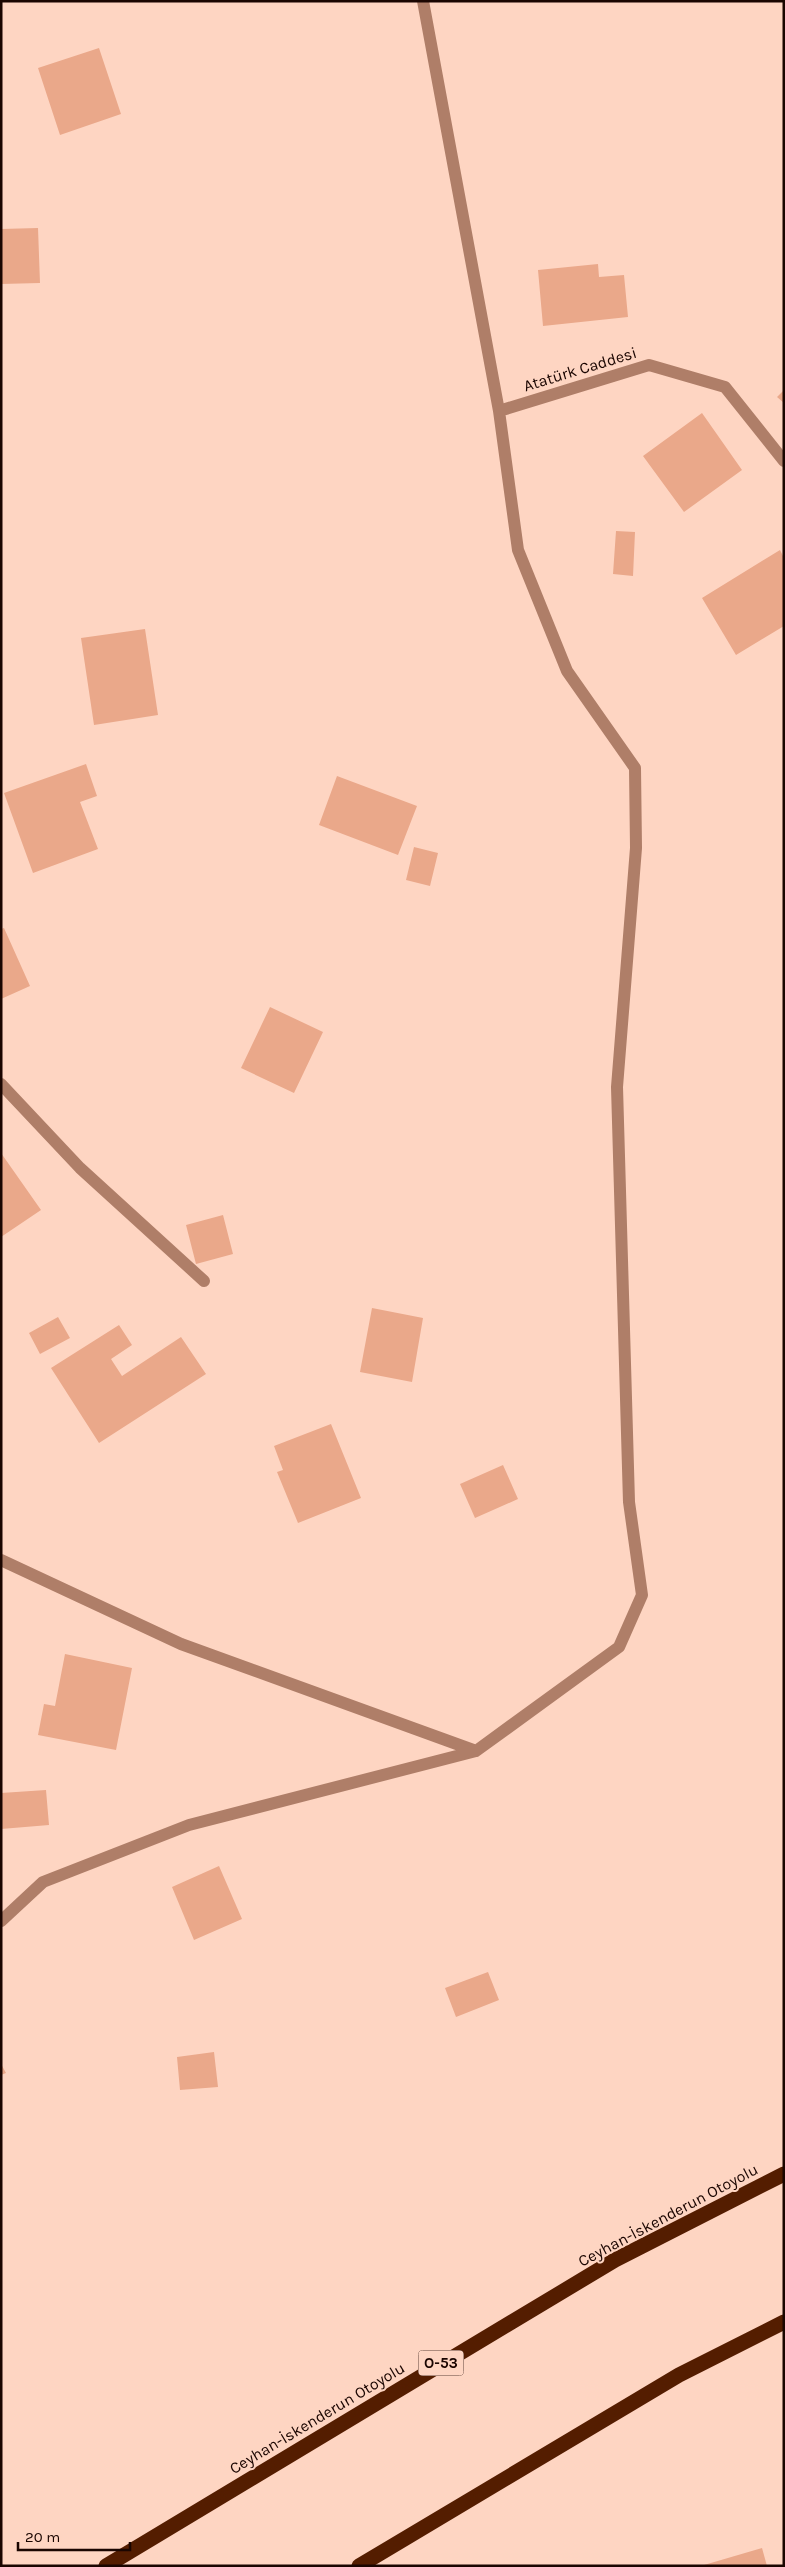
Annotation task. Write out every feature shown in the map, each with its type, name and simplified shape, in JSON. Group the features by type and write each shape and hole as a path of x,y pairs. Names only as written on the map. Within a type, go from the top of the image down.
{"highway":[{"name":"Ceyhan-İskenderun Otoyolu","path":"106,2566 615,2260 784,2174"},
{"path":"359,2566 679,2375 784,2322"}],"street":[{"path":"1,1921 43,1882 189,1825 476,1751 619,1647 642,1595 629,1502 617,1087 636,848 635,768 567,671 518,550 499,411 423,1"},
{"name":"Atatürk Caddesi","path":"499,411 649,365 725,387 784,460"},
{"path":"1,1084 80,1168 204,1280"},
{"path":"1,1560 181,1644 476,1751"}],"building":[{"path":"99,48 121,114 60,135 38,68"},
{"path":"38,228 40,283 1,284 1,229"},
{"path":"598,264 599,277 624,275 628,317 543,326 538,270"},
{"path":"784,390 784,403 777,397"},
{"path":"702,413 742,470 684,512 643,456"},
{"path":"616,531 635,532 633,576 613,574"},
{"path":"780,550 784,558 784,626 736,655 702,598"},
{"path":"145,629 158,715 94,725 81,638"},
{"path":"86,764 97,796 80,802 98,849 33,873 4,793"},
{"path":"337,776 417,806 398,855 319,825"},
{"path":"414,847 438,853 430,886 406,880"},
{"path":"4,928 30,986 1,999 1,929"},
{"path":"270,1007 323,1032 294,1093 241,1068"},
{"path":"1,1153 41,1210 1,1237"},
{"path":"223,1215 233,1254 196,1264 186,1225"},
{"path":"372,1308 423,1318 412,1382 360,1372"},
{"path":"58,1317 70,1338 40,1354 29,1333"},
{"path":"119,1325 132,1345 111,1359 122,1376 181,1337 206,1374 99,1443 51,1368"},
{"path":"331,1424 361,1498 298,1523 277,1472 283,1470 274,1446"},
{"path":"503,1465 518,1499 475,1518 460,1484"},
{"path":"65,1654 132,1668 116,1750 38,1735 44,1704 55,1706"},
{"path":"46,1790 49,1825 1,1829 1,1793"},
{"path":"219,1866 242,1919 194,1940 172,1887"},
{"path":"488,1972 499,2000 456,2017 445,1988"},
{"path":"214,2052 218,2087 180,2090 177,2057"},
{"path":"1,2064 6,2073 1,2075"},
{"path":"762,2548 767,2566 704,2566 704,2565"}]}
